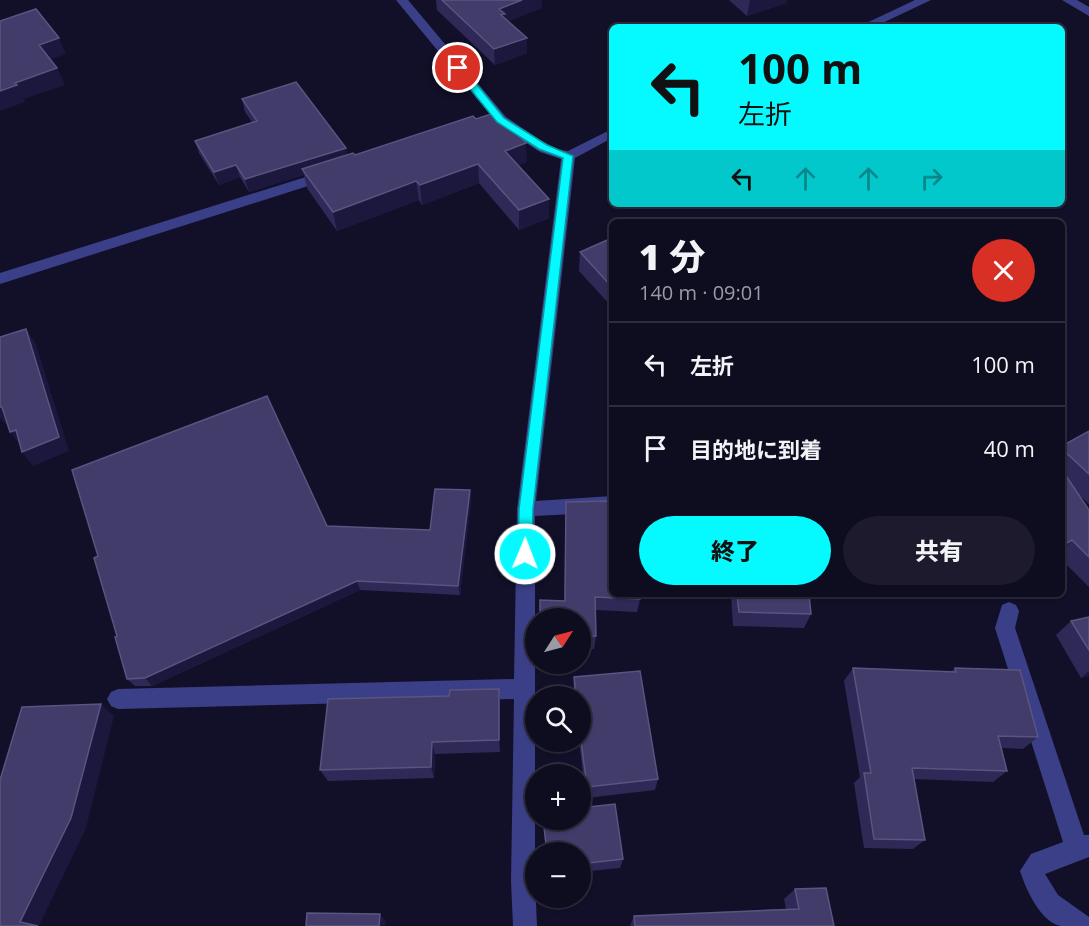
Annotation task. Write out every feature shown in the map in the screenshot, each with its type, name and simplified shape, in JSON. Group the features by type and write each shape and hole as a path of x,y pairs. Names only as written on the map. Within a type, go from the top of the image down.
{"street":[{"path":"402,0 501,120 556,154 568,156 609,135"},
{"path":"871,24 925,0"},
{"path":"1068,0 1089,12"},
{"path":"477,129 501,120"},
{"path":"525,926 523,881 526,509 568,156"},
{"path":"0,279 340,171"},
{"path":"526,509 609,504"},
{"path":"1009,611 1005,628 1083,847 1039,862 1032,871 1036,888 1060,913 1081,926"},
{"path":"118,699 524,689"}],"building":[{"path":"442,0 522,0 499,9 505,14 501,15 527,38 494,49"},
{"path":"36,9 59,38 39,45 57,68 15,83 17,85 0,91 0,21"},
{"path":"296,82 346,148 245,179 236,165 214,172 195,141 257,121 242,99"},
{"path":"497,112 526,143 505,151 549,199 519,210 478,164 420,185 416,181 333,212 302,169 353,153 355,155 473,116 476,119"},
{"path":"609,239 609,284 580,252"},
{"path":"26,329 59,437 22,452 16,430 10,432 2,407 0,407 0,337"},
{"path":"267,396 327,526 430,530 435,489 470,490 458,586 357,581 145,678 127,679 94,558 98,556 72,470"},
{"path":"1089,431 1089,474 1065,452 1065,444"},
{"path":"1065,474 1089,510 1089,557 1072,540 1065,544"},
{"path":"609,501 609,597 640,597 640,599 595,597 596,636 591,636 591,608 540,608 540,600 565,601 566,502"},
{"path":"737,597 809,597 811,614 739,612"},
{"path":"1089,617 1089,650 1071,621"},
{"path":"853,668 956,672 955,668 1020,670 1038,737 998,736 1007,771 912,768 925,840 874,839 864,773 871,773"},
{"path":"640,671 658,779 591,787 591,764 584,764 582,752 591,752 591,686 575,686 574,677"},
{"path":"499,689 499,740 432,742 431,767 320,770 328,699 449,696 450,690"},
{"path":"101,704 71,818 20,922 38,926 0,926 0,780 22,707"},
{"path":"615,804 623,859 591,863 591,842 546,842 544,830 591,830 591,807"},
{"path":"826,888 834,926 635,926 634,916 799,909 795,889"},
{"path":"307,913 380,914 379,926 306,926"}],"route":[{"path":"458,68 501,120 556,154 568,156 526,509 525,554"}]}
